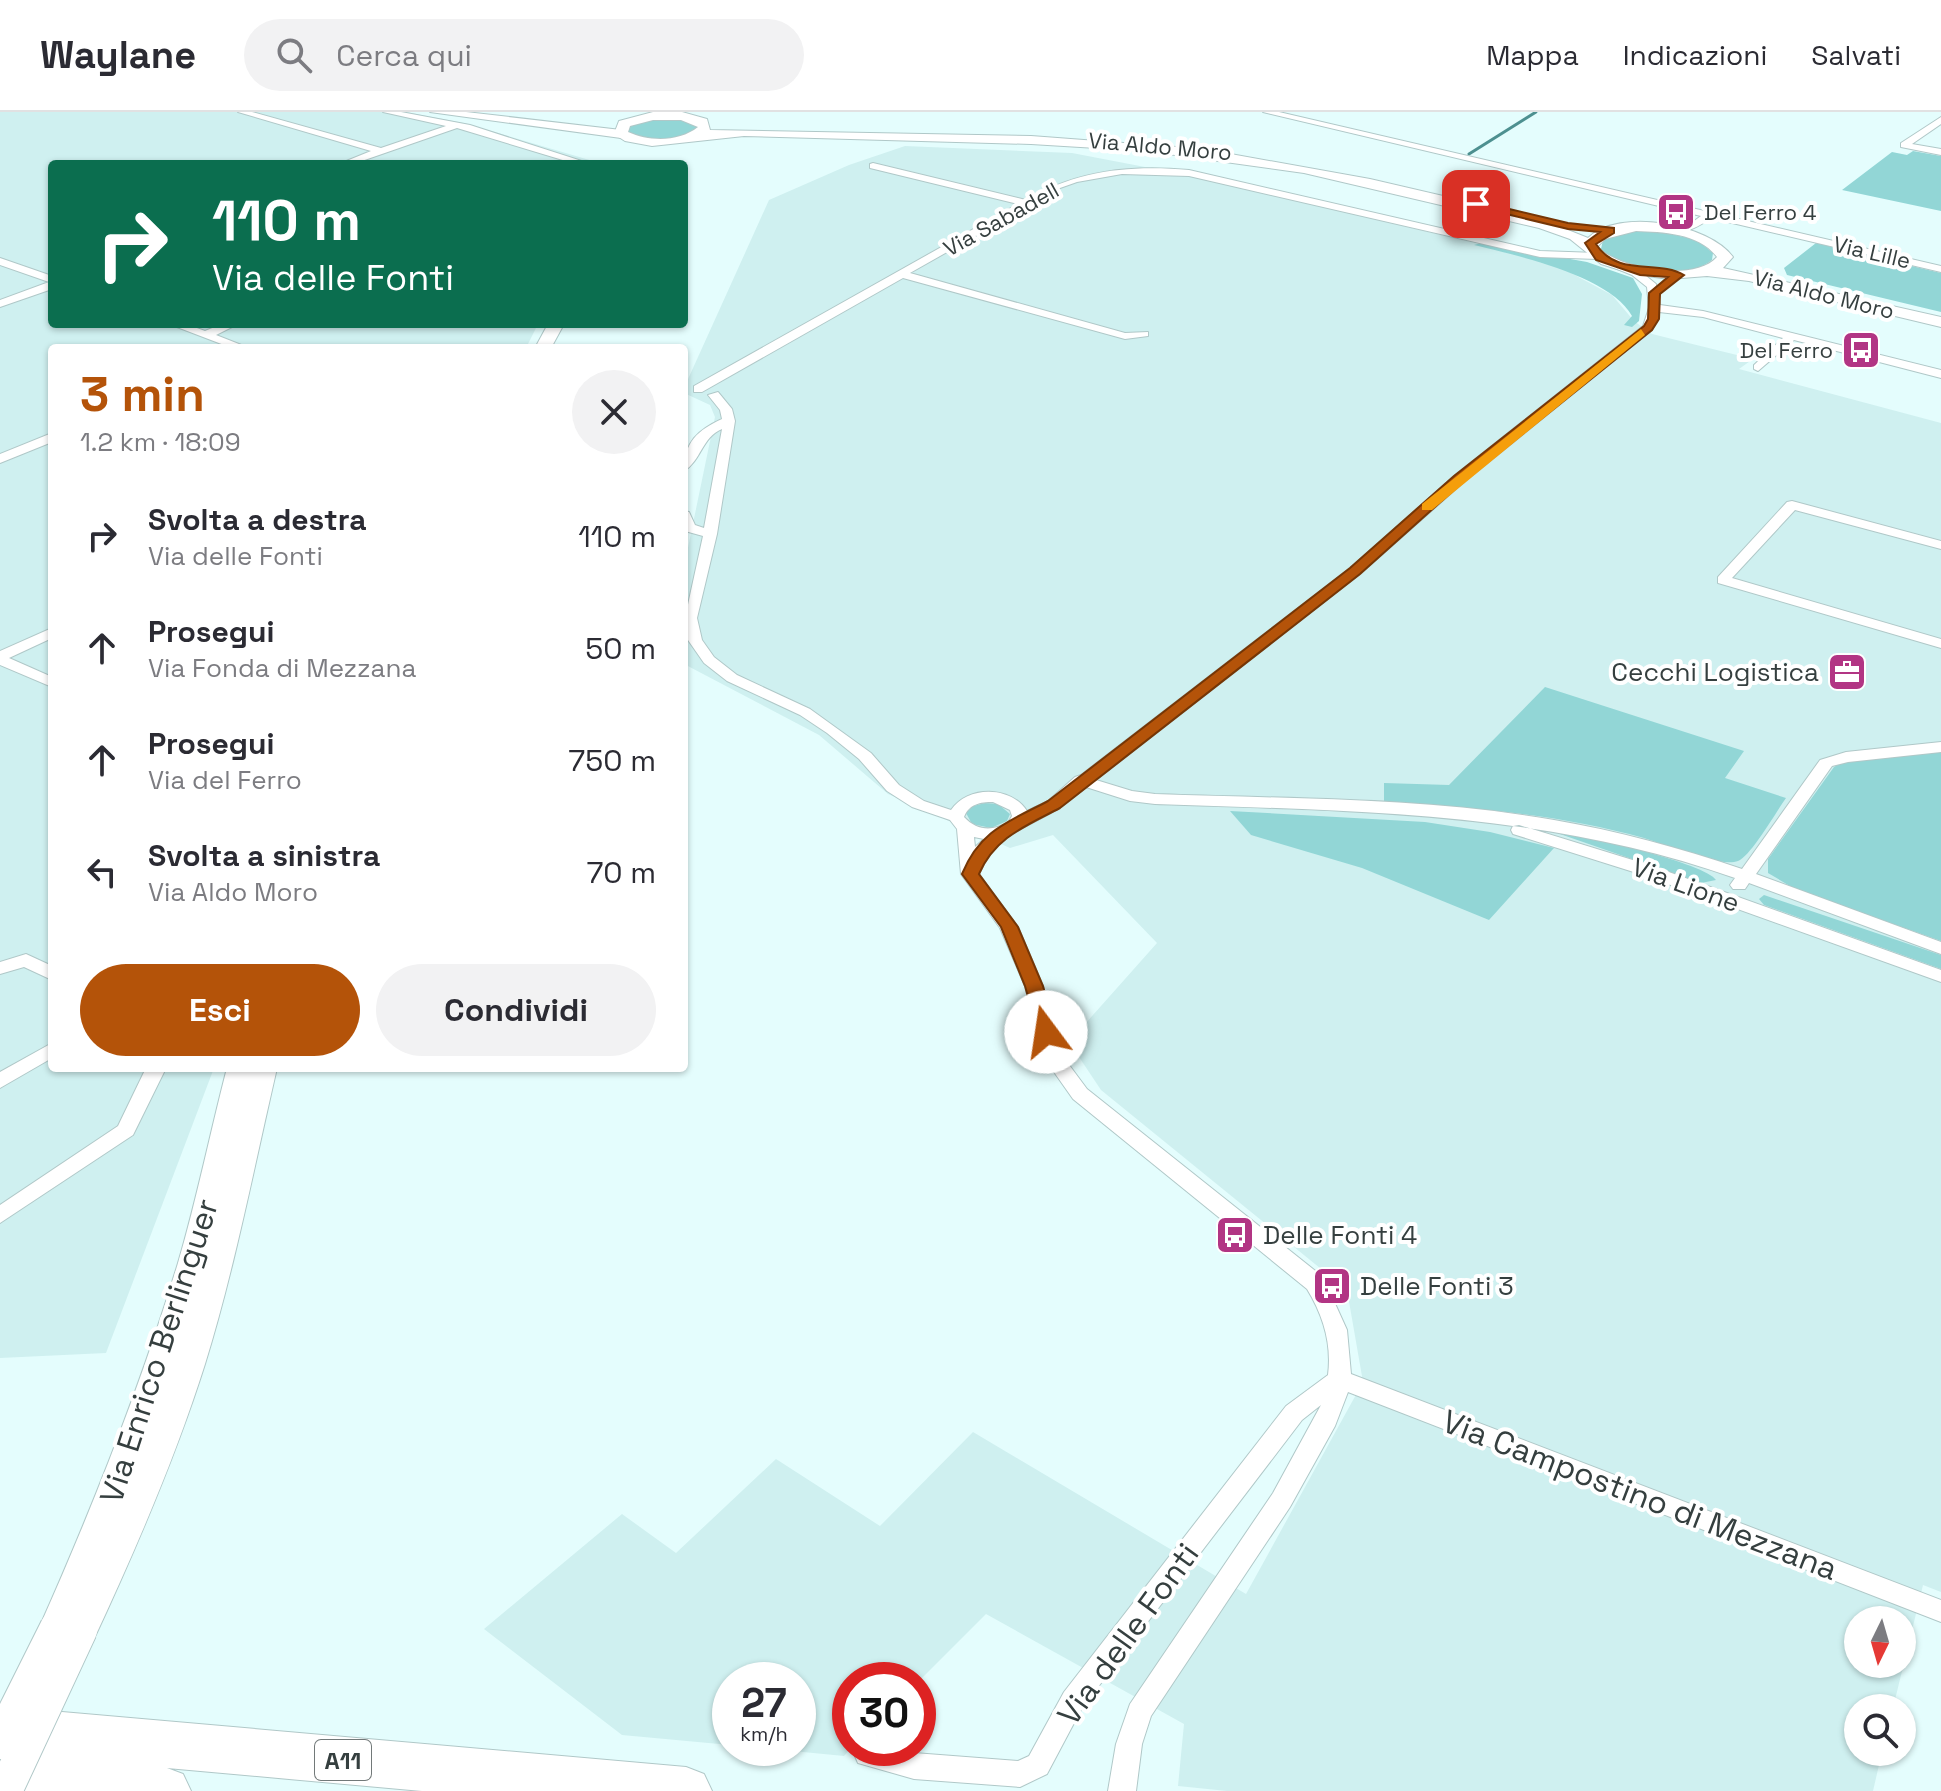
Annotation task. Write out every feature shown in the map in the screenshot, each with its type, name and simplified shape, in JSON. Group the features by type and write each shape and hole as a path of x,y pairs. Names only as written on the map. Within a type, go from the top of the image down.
{"highway":[{"name":"A11","path":"0,1729 686,1791"},
{"path":"0,1776 165,1791"}],"main road":[{"path":"668,115 700,128 649,155 625,128 668,115"},
{"name":"Via Aldo Moro","path":"700,128 1071,138 1206,149 1322,168 1560,225 1610,230 1636,227 1694,231 1718,246 1725,257 1758,272 1941,316"},
{"name":"Via Aldo Moro","path":"700,128 1070,142 1204,153 1374,184 1551,227 1619,266 1679,275 1718,266 1725,257"},
{"path":"635,140 676,141"},
{"path":"1594,250 1597,236 1610,230"},
{"name":"Via Aldo Moro","path":"1705,271 1749,276 1941,322"},
{"name":"Via Enrico Berlinguer","path":"69,1629 105,1520 149,1403 194,1261 240,1072"},
{"name":"Via Enrico Berlinguer","path":"69,1629 134,1511 176,1403 219,1260 262,1072"},
{"path":"0,1742 69,1629"},
{"path":"5,1791 69,1629"}],"street":[{"path":"242,112 380,151"},
{"path":"387,112 625,128"},
{"path":"436,112 625,128"},
{"name":"Via Lille","path":"1267,112 1941,269"},
{"path":"355,160 459,118"},
{"path":"459,118 474,129 572,160"},
{"path":"1941,120 1904,145 1941,152"},
{"path":"388,160 474,129"},
{"path":"873,166 1027,203"},
{"name":"Via Sabadell","path":"701,393 1027,203 1077,178 1119,171 1167,171 1232,182 1540,254 1594,250"},
{"path":"1694,231 1709,215"},
{"path":"0,261 48,280"},
{"path":"970,874 980,852 1016,813 1054,804 1081,780 1355,571 1459,479 1648,328 1655,308 1655,293 1647,281 1619,266"},
{"path":"901,274 1125,336 1144,334"},
{"path":"1655,293 1679,275"},
{"path":"0,304 48,284"},
{"path":"1655,308 1703,314 1941,374"},
{"path":"186,328 231,344"},
{"path":"205,335 222,328"},
{"path":"1758,367 1791,337"},
{"path":"701,393 728,413 729,421 710,534 690,618 695,640 709,660 732,678 805,712 833,730 908,797 981,833 999,833"},
{"path":"688,460 705,431 729,421"},
{"path":"0,459 48,439"},
{"path":"1941,545 1792,505 1723,580 1941,644"},
{"path":"688,524 690,528 710,534"},
{"path":"0,658 48,634"},
{"path":"0,658 48,680"},
{"path":"1728,901 1826,763 1846,757 1941,747"},
{"name":"Via Lione","path":"1081,780 1130,796 1155,799 1503,817 1597,833 1744,878 1941,948"},
{"path":"908,797 968,801 993,797 1016,813"},
{"path":"968,801 961,822 970,874"},
{"name":"Via Lione","path":"1426,813 1497,824 1563,842 1941,976"},
{"name":"Via delle Fonti","path":"970,874 1009,927 1034,986 1052,1055 1080,1094 1315,1283 1334,1317 1340,1343 1339,1379 1326,1423 1274,1516 1139,1712 1122,1785"},
{"path":"0,968 26,960 48,972"},
{"path":"0,1081 48,1051"},
{"path":"0,1215 126,1130 154,1072"},
{"name":"Via delle Fonti","path":"914,1766 1020,1774 1038,1765 1073,1700 1294,1413 1339,1379"},
{"name":"Via Campostino di Mezzana","path":"1339,1379 1941,1611"}],"shaded area":[{"path":"0,112 406,112 464,123 589,160 48,160 48,328 536,328 528,344 48,344 48,1072 212,1072 106,1353 0,1358"},
{"path":"673,117 700,127 684,136 666,139 628,133 627,126 633,123"},
{"path":"905,146 1072,153 1192,176 1547,260 1612,295 1634,321 1652,334 1753,359 1739,369 1941,423 1941,1592 1923,1585 1916,1614 1916,1606 1844,1606 1844,1678 1900,1678 1896,1694 1844,1694 1844,1766 1879,1766 1873,1791 1227,1791 1178,1786 1184,1724 986,1614 936,1664 832,1662 832,1755 816,1753 816,1662 712,1662 712,1743 622,1735 484,1629 622,1514 676,1553 776,1459 880,1526 973,1432 1246,1594 1363,1382 1347,1290 1101,1090 1069,1042 1157,943 1053,835 1010,848 888,794 819,735 688,666 688,548 715,417 710,405 688,395 688,379 769,200 849,165"},
{"path":"1913,151 1941,156 1941,211 1842,190 1892,152 1907,155"},
{"path":"1658,231 1697,240 1713,253 1712,260 1687,271 1655,271 1624,264 1601,249 1603,240 1616,234"},
{"path":"1481,243 1587,262 1633,278 1642,294 1639,321 1632,327 1624,325 1632,316 1621,302 1584,279 1536,261 1474,245"},
{"path":"1816,243 1941,273 1941,312 1787,275 1784,268"},
{"path":"1545,687 1744,751 1725,778 1786,798 1750,851 1738,861 1729,862 1705,858 1612,830 1547,817 1384,803 1384,783 1449,785"},
{"path":"1941,751 1941,941 1795,889 1768,873 1768,859 1834,767 1843,762"},
{"path":"998,804 1010,814 1007,821 991,828 972,824 966,813 973,806"},
{"path":"1230,811 1425,822 1490,832 1554,848 1489,920 1362,868 1251,835"},
{"path":"1560,834 1617,844 1669,858 1708,873 1716,880 1701,883"},
{"path":"1764,895 1941,955 1941,969 1764,905 1759,899"}],"waterway":[{"path":"1469,154 1536,112"}],"slow traffic":[{"path":"1427,507 1641,333"}],"place":[{"name":"Del Ferro 4","path":"1676,212"},
{"name":"Del Ferro","path":"1861,350"},
{"name":"Cecchi Logistica","path":"1847,672"},
{"name":"Delle Fonti 4","path":"1235,1235"},
{"name":"Delle Fonti 3","path":"1332,1286"}],"route":[{"path":"1046,1032 1034,986 1009,927 970,874 980,852 999,833 1054,804 1081,780 1355,571 1459,479 1648,328 1653,319 1655,293 1668,280 1679,275 1640,272 1600,258 1592,251 1590,243 1610,230 1568,226 1476,204"}]}
